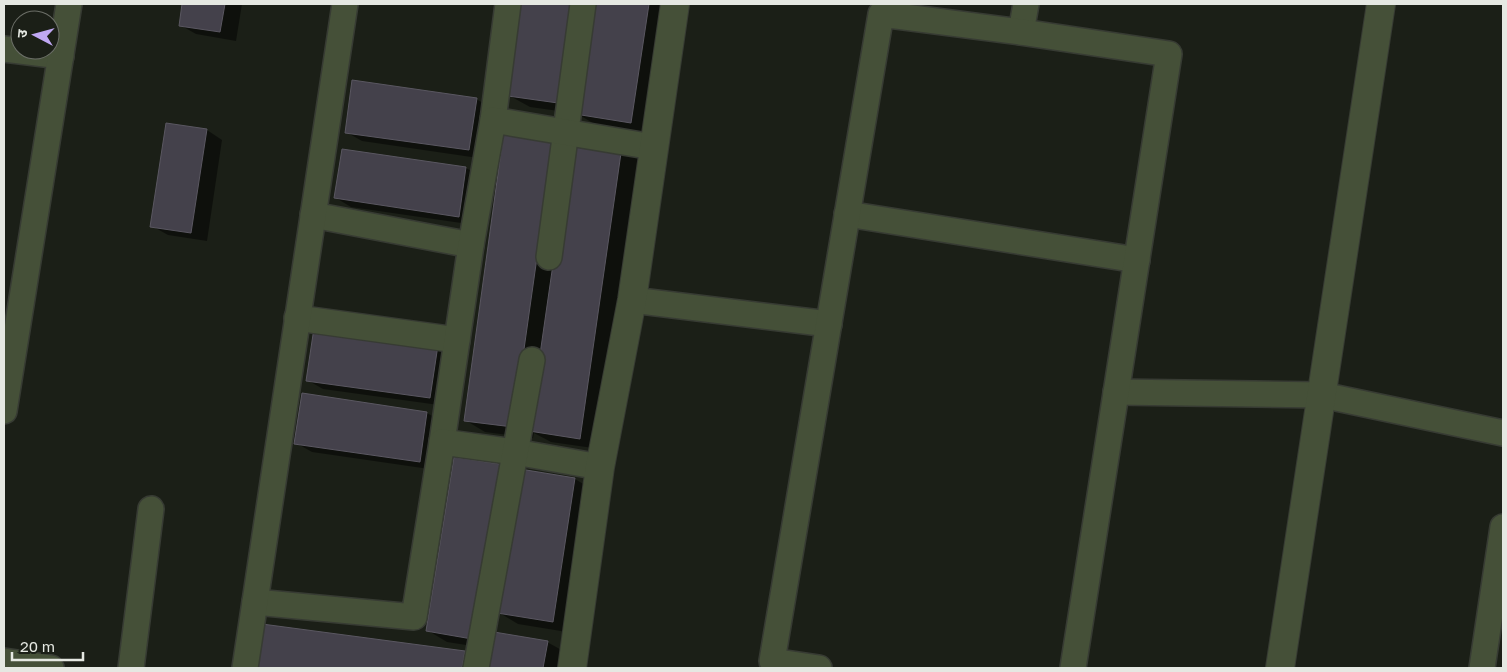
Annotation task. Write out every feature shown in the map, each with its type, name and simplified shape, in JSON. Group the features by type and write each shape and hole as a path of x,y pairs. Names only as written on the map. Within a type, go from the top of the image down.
{"street":[{"path":"60,56 69,4"},
{"path":"245,668 296,318 345,4"},
{"path":"255,602 414,617 471,245 493,120 508,4"},
{"path":"549,257 583,4"},
{"path":"572,668 600,467 632,300 675,4"},
{"path":"1022,32 1026,4"},
{"path":"1280,668 1381,4"},
{"path":"819,668 772,661 881,14 1022,32 1169,54 1073,668"},
{"path":"4,411 59,60"},
{"path":"493,120 653,147"},
{"path":"847,214 1137,260"},
{"path":"313,215 471,245"},
{"path":"632,300 829,324"},
{"path":"296,318 457,340"},
{"path":"476,668 532,360"},
{"path":"1116,392 1322,395 1503,433"},
{"path":"442,442 515,452 600,467"},
{"path":"131,668 151,509"},
{"path":"1482,668 1503,527"},
{"path":"4,661 51,668"}],"building":[{"path":"182,4 225,4 220,32 179,26"},
{"path":"521,4 572,4 558,103 508,96"},
{"path":"592,4 649,4 631,123 575,114"},
{"path":"352,80 477,98 469,150 345,133"},
{"path":"166,123 207,129 191,233 150,227"},
{"path":"504,130 554,137 513,427 464,421"},
{"path":"571,139 622,146 580,439 529,431"},
{"path":"342,149 466,167 459,217 334,198"},
{"path":"314,328 438,345 430,398 306,381"},
{"path":"302,393 427,412 420,462 294,444"},
{"path":"454,457 500,464 472,639 426,631"},
{"path":"520,469 575,478 553,622 497,613"},
{"path":"262,624 465,651 462,668 256,668"},
{"path":"494,632 548,641 543,668 488,668"}]}
